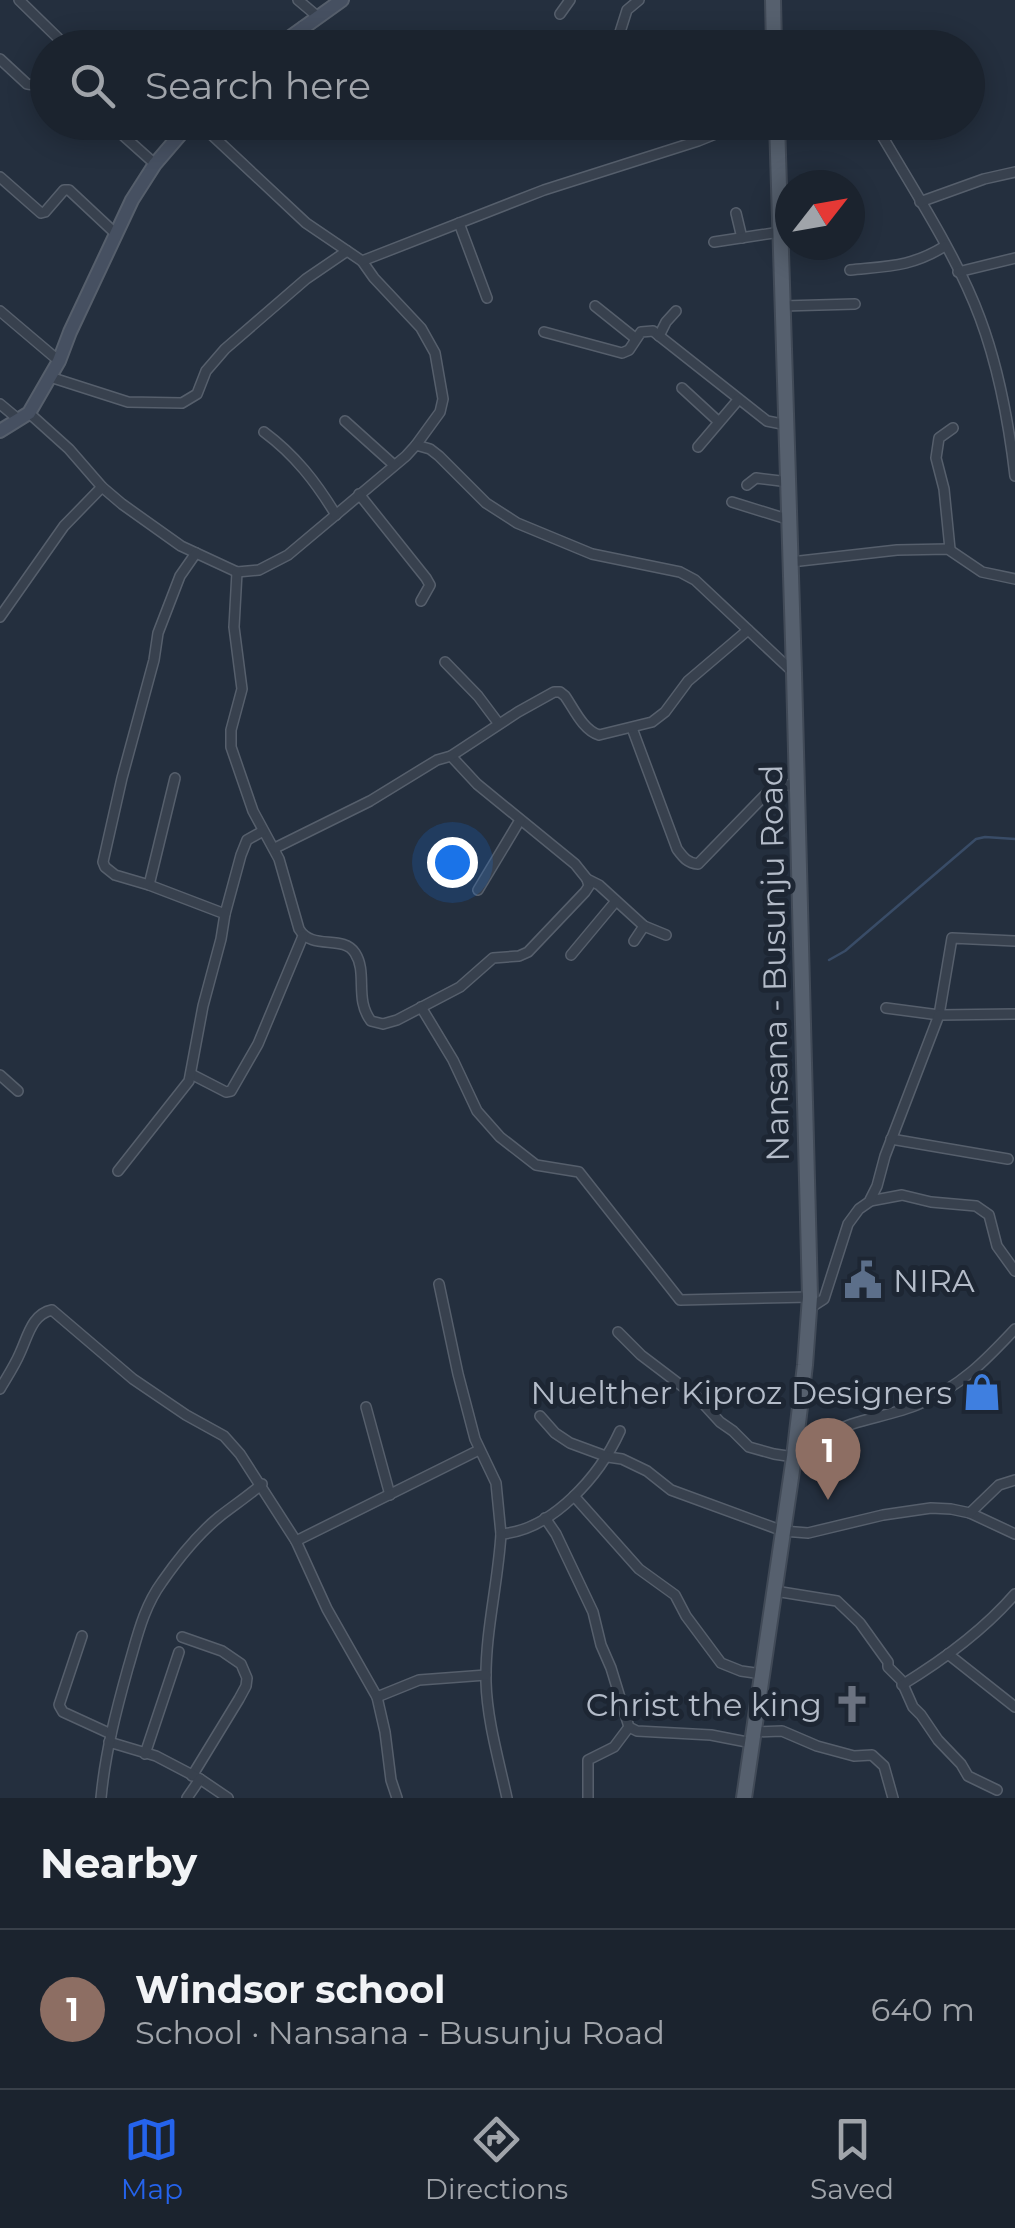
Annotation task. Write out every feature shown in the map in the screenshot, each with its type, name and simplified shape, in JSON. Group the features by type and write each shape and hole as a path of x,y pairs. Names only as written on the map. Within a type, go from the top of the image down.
{"main road":[{"path":"773,0 774,30"},
{"name":"Nansana - Busunju Road","path":"777,140 778,170"},
{"name":"Nansana - Busunju Road","path":"744,1798 794,1452 810,1302 781,260"}],"street":[{"path":"18,0 50,30"},
{"path":"298,0 317,16"},
{"path":"298,30 342,0"},
{"path":"560,14 570,0"},
{"path":"622,30 627,10 639,0"},
{"path":"303,26 305,30"},
{"path":"0,59 30,85"},
{"path":"128,140 155,164"},
{"path":"0,430 24,416 50,377 132,200 155,164 177,140"},
{"path":"0,404 24,416 81,460 102,486 152,526 237,572 259,570 288,555 416,445 440,412 444,398 439,366 429,341 362,260 306,224 214,140"},
{"path":"362,260 544,190 700,140"},
{"path":"884,140 980,316 1015,476"},
{"path":"920,202 1015,172"},
{"path":"0,177 41,213 64,190 69,190 115,233"},
{"path":"736,213 742,238"},
{"path":"459,224 487,298"},
{"path":"714,242 775,233"},
{"path":"850,270 906,264 945,246"},
{"path":"50,377 128,402 182,403 197,394 206,371 225,349 306,278 347,251"},
{"path":"958,272 1015,258"},
{"path":"783,306 854,304"},
{"path":"595,306 636,338"},
{"path":"0,311 59,361"},
{"path":"659,336 676,311"},
{"path":"544,332 618,353 629,350 644,330 653,331 766,422 787,425"},
{"path":"682,388 719,422"},
{"path":"698,447 738,400"},
{"path":"344,421 394,465"},
{"path":"950,550 944,489 936,458 938,438 953,428"},
{"path":"264,432 288,450 336,515"},
{"path":"416,445 430,449 486,503 517,522 611,560 680,572 704,588 794,673"},
{"path":"748,486 756,478 788,482"},
{"path":"0,617 64,526 102,486"},
{"path":"359,494 426,578 430,586 421,601"},
{"path":"732,502 790,520"},
{"path":"791,562 897,550 950,550 982,572 1015,580"},
{"path":"196,553 180,576 158,633 104,856 105,868 115,875 224,914"},
{"path":"237,572 234,628 242,689 231,730 231,747 253,811 275,848 299,929 303,936 346,945 355,953 361,1002 371,1021 390,1024 460,987 494,958 528,952 589,886 575,864 477,784 451,756"},
{"path":"275,848 451,756 554,692 560,692 591,732 599,734 652,722 665,712 688,681 748,630"},
{"path":"444,662 499,724"},
{"path":"632,728 677,849 692,864 698,864 770,790 797,784"},
{"path":"148,884 175,778"},
{"path":"478,890 520,820"},
{"path":"118,1171 187,1083 240,854 247,840 263,831"},
{"path":"587,880 598,884 644,926 666,935"},
{"path":"571,955 616,901"},
{"path":"634,941 644,926"},
{"path":"190,1074 231,1091 258,1044 303,936"},
{"path":"869,1202 939,1015 952,938 1015,940"},
{"path":"421,1007 477,1110 500,1136 536,1166 578,1172 680,1300 824,1299 848,1224 859,1208 896,1195 976,1206 988,1214 999,1251 1015,1271"},
{"path":"886,1008 939,1015 1015,1014"},
{"path":"0,1075 18,1092"},
{"path":"891,1139 1008,1158"},
{"path":"439,1284 479,1450 496,1484 501,1534 486,1675 506,1798"},
{"path":"0,1389 33,1323 42,1313 52,1310 133,1379 224,1436 262,1484 296,1540 327,1609 377,1697 391,1780 398,1798"},
{"path":"618,1332 640,1356 699,1399 750,1447 794,1452 849,1425 918,1405 958,1383 986,1361 1015,1328"},
{"path":"366,1408 390,1495"},
{"path":"540,1416 570,1443 622,1459 671,1490 783,1531 808,1533 909,1510 951,1508 1015,1534"},
{"path":"501,1534 532,1527 574,1496 608,1457 620,1431"},
{"path":"296,1540 479,1450"},
{"path":"970,1513 999,1485 1015,1480"},
{"path":"101,1798 110,1738 140,1623 160,1584 208,1528 262,1484"},
{"path":"574,1496 639,1568 675,1596 721,1663 762,1674"},
{"path":"544,1518 556,1534 593,1612 629,1727 637,1731 752,1737 782,1731 854,1756 872,1755 884,1766 893,1798"},
{"path":"775,1592 837,1602 860,1623 901,1680 912,1707 968,1776 997,1790"},
{"path":"902,1686 948,1654 1015,1594"},
{"path":"82,1636 60,1698 59,1706 64,1712 110,1738 156,1756 228,1798"},
{"path":"182,1637 222,1651 241,1664 246,1678 246,1686 188,1798"},
{"path":"145,1754 178,1652"},
{"path":"948,1654 1015,1706"},
{"path":"377,1697 419,1680 486,1675"},
{"path":"588,1798 588,1760 610,1751 629,1727"}],"waterway":[{"path":"829,960 845,951 976,839 1015,839"}],"place":[{"name":"NIRA","path":"863,1280"},
{"name":"Nuelther Kiproz Designers","path":"982,1392"},
{"name":"Windsor school","path":"828,1500"},
{"name":"Christ the king","path":"852,1704"}]}
